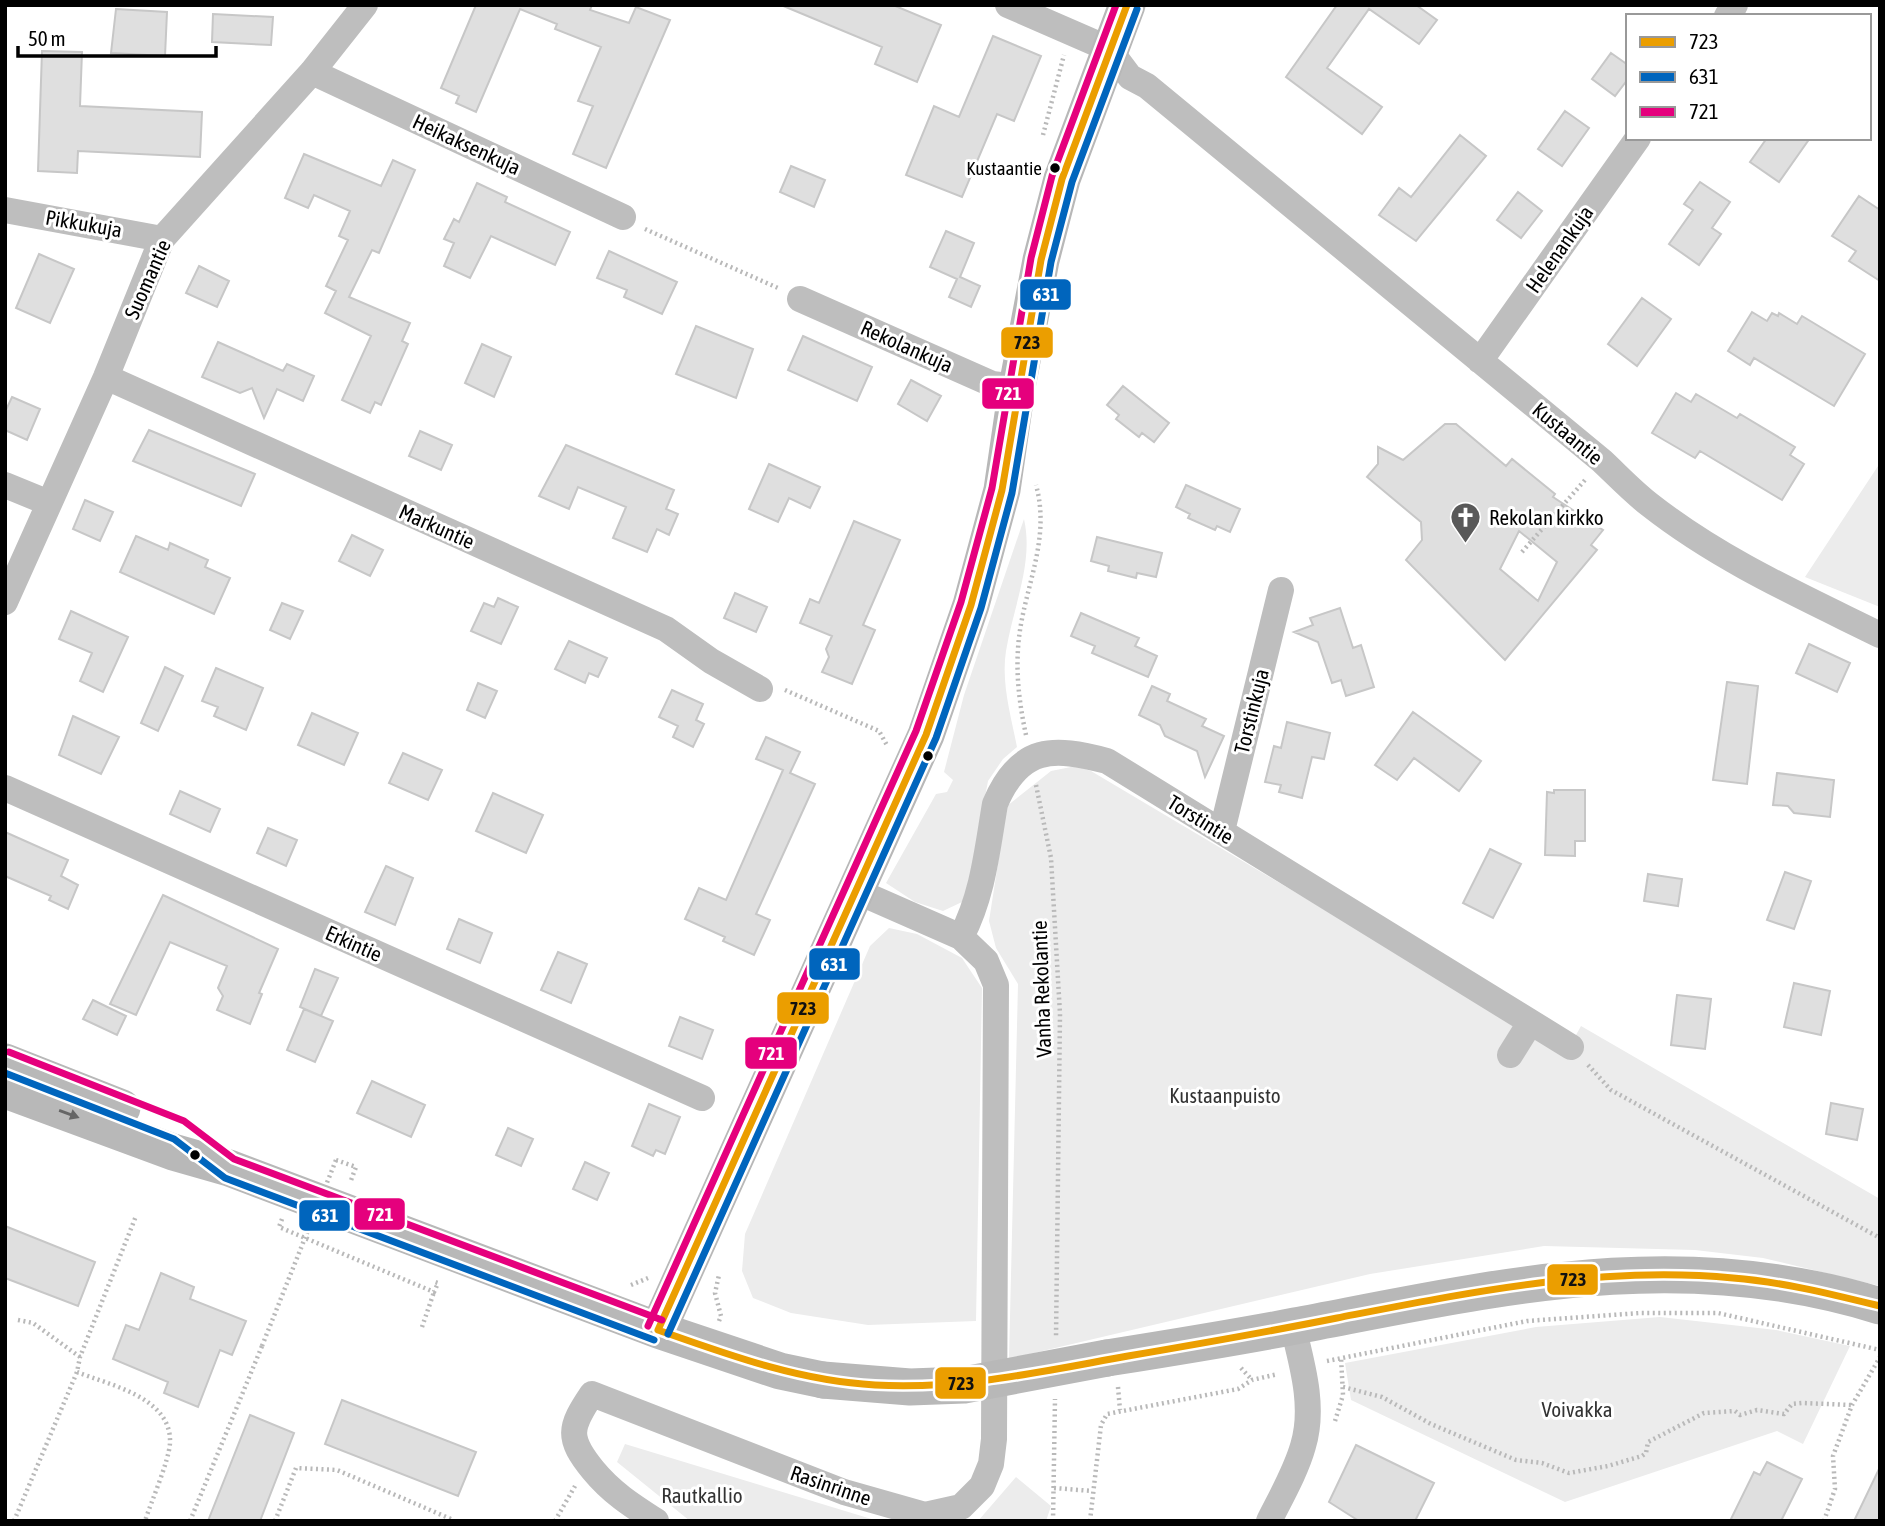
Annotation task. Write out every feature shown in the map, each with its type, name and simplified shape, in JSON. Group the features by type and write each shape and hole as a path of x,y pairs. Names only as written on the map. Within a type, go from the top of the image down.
{"main road":[{"path":"658,1330 926,735 971,605 1002,490 1017,387 1041,260 1062,179 1127,5"},
{"path":"5,1062 179,1130 229,1168"},
{"path":"5,1090 173,1152 229,1168 658,1330 780,1371 824,1380 910,1387 964,1385 1113,1371 1293,1327 1461,1293 1566,1279 1653,1272 1741,1276 1834,1292 1880,1306"}],"street":[{"name":"Suomantie","path":"5,602 106,376 162,239 312,72 365,5"},
{"name":"Kustaantie","path":"1008,5 1109,49 1130,78 1147,86 1602,461 1649,505 1721,554 1798,597 1880,635"},
{"name":"Heikaksenkuja","path":"312,72 623,217"},
{"name":"Helenankuja","path":"1480,361 1637,140"},
{"name":"Pikkukuja","path":"5,210 162,239"},
{"name":"Rekolankuja","path":"800,299 992,384 1017,387"},
{"name":"Markuntie","path":"106,376 666,629 711,662 760,689"},
{"path":"5,485 49,503"},
{"name":"Torstinkuja","path":"1222,831 1280,590"},
{"name":"Torstintie","path":"1031,758 1068,751 1107,761 1571,1046"},
{"path":"961,937 975,910 981,889 995,804 1009,777 1031,758"},
{"name":"Erkintie","path":"5,788 702,1098"},
{"name":"Rasinrinne","path":"656,1521 612,1493 576,1451 574,1436 578,1415 592,1394 844,1492 925,1515 961,1507 982,1486 991,1464 994,1439 998,1009 996,985 986,961 961,937 854,890"},
{"path":"1510,1055 1530,1023"},
{"path":"1269,1521 1303,1447 1307,1413 1303,1368 1293,1327"}],"path":[{"path":"1042,136 1072,31"},
{"path":"623,217 800,299"},
{"path":"1522,552 1602,461"},
{"name":"Vanha Rekolantie","path":"1033,475 1040,499 1040,548 1018,648 1019,701 1051,858 1060,1014 1056,1344"},
{"path":"760,689 792,690 879,731 906,778"},
{"path":"1571,1046 1611,1090 1880,1238"},
{"path":"190,1521 336,1160 356,1167 348,1189"},
{"path":"285,1212 279,1227 434,1292"},
{"path":"5,1518 15,1518 77,1372 80,1357 136,1216"},
{"path":"622,1286 636,1285 655,1274"},
{"path":"422,1327 438,1283 426,1278"},
{"path":"1090,1521 1101,1425 1107,1414 1238,1390 1252,1380 1341,1357 1527,1321 1640,1313 1718,1313 1880,1350"},
{"path":"18,1320 33,1323 80,1357"},
{"path":"1824,1521 1835,1489 1833,1456 1852,1405 1880,1357"},
{"path":"1113,1371 1120,1410"},
{"path":"77,1372 145,1400 163,1417 170,1443 145,1521"},
{"path":"1053,1521 1055,1385"},
{"path":"1343,1387 1382,1397 1430,1424 1516,1460 1542,1463 1569,1473 1642,1456 1646,1453 1648,1442 1704,1413 1735,1411 1740,1415 1757,1410 1784,1414 1792,1404 1852,1405"},
{"path":"555,1521 588,1464"},
{"path":"275,1521 296,1468 337,1470 450,1520 460,1521"},
{"path":"1055,1488 1092,1491"}],"green space":[{"path":"1880,463 1880,607 1805,577"},
{"path":"1024,519 1025,568 1005,663 1007,699 1017,747 1003,759 988,781 968,887 962,902 943,911 915,902 886,883 936,794 947,792 953,780 944,772 964,695"},
{"name":"Kustaanpuisto","path":"1076,766 1091,771 1566,1053 1581,1026 1880,1199 1880,1286 1763,1258 1695,1250 1544,1246 1370,1274 1009,1359 1018,984 996,948 989,921 1007,806 1051,771"},
{"path":"889,928 917,934 962,958 982,988 976,1321 868,1325 791,1313 753,1298 742,1271 745,1234 870,946"},
{"name":"Voivakka","path":"1660,1317 1776,1330 1850,1346 1803,1444 1777,1431 1565,1502 1351,1400 1345,1363 1536,1327"},
{"name":"Rautkallio","path":"625,1444 878,1521 690,1521 617,1462"},
{"path":"1016,1477 1051,1506 1046,1521 978,1521"}],"building":[{"path":"476,5 592,5 590,10 629,23 636,7 670,20 606,168 573,154 593,106 578,101 601,47 555,29 557,24 520,9 476,112 456,103 459,96 441,88"},
{"path":"781,5 893,5 941,25 917,82 875,64 882,47"},
{"path":"1337,5 1416,5 1437,20 1419,44 1369,9 1327,68 1382,107 1362,134 1286,77"},
{"path":"116,9 167,12 165,56 111,53"},
{"path":"213,14 273,17 271,45 212,42"},
{"path":"993,36 1041,56 1014,121 997,114 962,197 906,175 934,106 959,117"},
{"path":"42,51 82,52 80,106 202,112 200,157 78,151 77,173 38,171"},
{"path":"1611,53 1626,64 1626,82 1615,96 1592,79"},
{"path":"1565,111 1589,128 1562,166 1538,149"},
{"path":"1460,135 1486,156 1416,241 1379,215 1399,188 1411,197"},
{"path":"1766,140 1809,140 1779,182 1750,162"},
{"path":"304,154 381,186 393,160 415,170 379,253 372,250 349,297 410,323 402,341 408,344 381,405 375,402 370,413 342,400 371,336 325,313 336,291 326,286 348,240 339,236 350,211 314,195 308,208 285,198"},
{"path":"791,166 825,180 814,207 780,192"},
{"path":"1700,182 1730,202 1712,228 1721,234 1699,265 1669,244 1693,210 1684,204"},
{"path":"477,183 507,197 505,202 570,232 555,265 491,236 470,278 444,266 454,243 444,239 454,219 459,222"},
{"path":"1518,192 1542,211 1521,238 1497,220"},
{"path":"1859,196 1880,210 1880,281 1849,261 1856,251 1832,236"},
{"path":"946,231 974,243 960,277 980,286 971,307 949,297 957,279 930,267"},
{"path":"609,251 677,282 662,314 624,297 627,290 597,278"},
{"path":"39,254 74,269 50,323 16,308"},
{"path":"199,266 229,281 217,307 186,293"},
{"path":"1642,298 1671,319 1637,366 1608,344"},
{"path":"1752,312 1767,321 1772,313 1778,316 1779,313 1797,324 1802,316 1865,354 1834,406 1754,358 1750,365 1728,351"},
{"path":"696,326 753,349 736,398 676,374"},
{"path":"803,336 872,367 857,401 788,370"},
{"path":"218,342 283,371 287,364 314,376 303,401 277,389 264,418 252,388 240,393 202,377"},
{"path":"482,344 511,357 494,397 465,383"},
{"path":"911,380 941,396 927,421 898,404"},
{"path":"1123,386 1169,423 1154,442 1142,433 1139,437 1116,419 1119,415 1107,405"},
{"path":"1676,393 1691,402 1696,394 1737,418 1740,414 1795,447 1790,455 1804,464 1782,500 1700,451 1695,458 1652,433"},
{"path":"12,397 40,409 27,440 5,430 5,412"},
{"name":"Rekolan kirkko","path":"1445,424 1456,424 1506,466 1512,459 1555,494 1553,497 1603,530 1591,545 1597,550 1505,660 1406,560 1422,540 1421,522 1367,477 1378,464 1378,447 1403,460","holes":["1519,531 1557,562 1538,601 1500,569"]},
{"path":"149,430 255,474 241,506 133,461"},
{"path":"420,431 452,445 441,470 409,456"},
{"path":"566,445 674,490 666,509 678,514 669,535 657,529 647,552 613,538 626,507 578,487 569,509 539,496"},
{"path":"769,464 820,487 810,508 789,498 778,522 749,509"},
{"path":"1186,485 1240,509 1230,532 1217,526 1215,530 1188,518 1190,514 1176,507"},
{"path":"85,500 113,512 100,541 73,529"},
{"path":"854,521 900,540 863,625 875,630 852,684 822,672 829,657 826,649 832,636 800,623 810,599 819,603"},
{"path":"352,535 383,550 370,576 339,561"},
{"path":"136,536 168,550 170,543 208,560 205,567 230,578 214,614 120,572"},
{"path":"1097,537 1162,553 1156,577 1137,573 1136,578 1108,571 1109,566 1091,561"},
{"path":"735,593 767,607 756,632 724,618"},
{"path":"498,598 518,607 501,644 471,631 484,603 494,607"},
{"path":"282,603 303,611 290,639 270,630"},
{"path":"1340,608 1353,648 1361,645 1374,687 1346,696 1341,680 1332,683 1318,642 1294,632 1313,625 1310,618"},
{"path":"71,611 128,637 103,692 80,681 92,653 59,639"},
{"path":"1081,613 1139,638 1135,646 1157,656 1148,677 1092,653 1095,646 1071,636"},
{"path":"569,641 607,658 598,677 589,673 585,683 555,669"},
{"path":"1809,644 1850,663 1837,692 1796,673"},
{"path":"165,667 183,676 158,731 141,723"},
{"path":"216,668 263,688 246,730 214,716 218,707 202,701"},
{"path":"1727,682 1758,686 1747,784 1713,780"},
{"path":"478,683 497,691 485,718 467,710"},
{"path":"1152,686 1170,694 1167,701 1206,719 1202,726 1224,736 1205,777 1197,751 1165,736 1160,725 1139,715"},
{"path":"672,690 703,704 696,720 704,724 693,747 673,737 678,726 659,717"},
{"path":"1413,712 1481,761 1459,791 1414,758 1397,780 1375,765"},
{"path":"312,713 358,733 344,765 298,745"},
{"path":"73,716 119,737 101,774 59,755"},
{"path":"1287,722 1330,733 1324,759 1312,757 1302,798 1279,792 1281,785 1265,782 1274,746 1281,748"},
{"path":"766,737 800,752 790,773 815,784 756,914 770,920 754,955 723,941 725,937 685,919 699,888 726,900 783,770 756,759"},
{"path":"403,753 442,770 428,800 389,783"},
{"path":"1777,773 1834,780 1830,817 1794,813 1788,806 1773,805"},
{"path":"1554,790 1585,790 1585,841 1575,841 1575,856 1545,855 1547,792 1554,793"},
{"path":"180,791 220,809 210,832 170,814"},
{"path":"493,793 543,815 526,853 476,831"},
{"path":"268,828 297,840 286,866 257,853"},
{"path":"5,832 68,860 61,876 78,885 68,909 49,900 51,896 5,876"},
{"path":"1490,849 1521,864 1493,918 1463,903"},
{"path":"386,866 413,878 395,925 365,912"},
{"path":"1785,872 1811,881 1794,929 1767,920"},
{"path":"1648,874 1682,879 1678,906 1644,901"},
{"path":"163,895 278,949 259,993 262,994 250,1024 217,1010 223,996 218,988 227,966 170,942 136,1015 110,1004"},
{"path":"459,919 492,933 480,963 447,949"},
{"path":"558,952 587,964 571,1003 541,990"},
{"path":"315,969 338,978 321,1016 300,1007"},
{"path":"1794,983 1830,991 1821,1035 1784,1027"},
{"path":"1677,995 1711,999 1705,1049 1671,1045"},
{"path":"93,1000 126,1016 117,1035 83,1019"},
{"path":"304,1009 333,1021 315,1062 287,1050"},
{"path":"680,1017 713,1030 702,1059 669,1046"},
{"path":"372,1081 425,1105 411,1137 357,1113"},
{"path":"1831,1103 1863,1109 1857,1140 1826,1134"},
{"path":"649,1104 680,1117 665,1154 656,1150 653,1156 632,1146"},
{"path":"508,1128 533,1139 521,1166 496,1155"},
{"path":"585,1162 609,1173 597,1200 573,1189"},
{"path":"5,1226 95,1262 78,1306 5,1278"},
{"path":"161,1273 194,1287 190,1299 246,1321 232,1355 220,1350 198,1407 164,1393 168,1382 113,1359 126,1325 139,1330"},
{"path":"342,1400 476,1452 458,1496 325,1444"},
{"path":"250,1415 294,1433 260,1521 208,1521"},
{"path":"1356,1445 1434,1483 1415,1521 1359,1521 1329,1502"},
{"path":"1767,1462 1802,1479 1781,1521 1730,1521 1754,1472 1760,1475"},
{"path":"1880,1467 1880,1521 1854,1521"}],"transit line":[{"name":"721","path":"648,1326 916,731 961,602 992,488 1031,258 1052,176 1116,5"},
{"name":"723","path":"658,1330 926,735 971,605 1002,490 1041,260 1062,179 1127,5"},
{"name":"631","path":"668,1334 936,738 981,608 1012,493 1051,262 1072,182 1137,9"},
{"name":"721","path":"9,1052 184,1121 234,1159 662,1320"},
{"name":"631","path":"5,1073 174,1139 225,1178 654,1340"},
{"name":"723","path":"658,1330 792,1372 847,1383 907,1386 971,1382 1034,1373 1435,1299 1583,1278 1633,1275 1733,1278 1789,1285 1880,1306"}],"place":[{"name":"Kustaantie","path":"1055,168"},
{"name":"Rekolan kirkko","path":"1466,544"}]}
